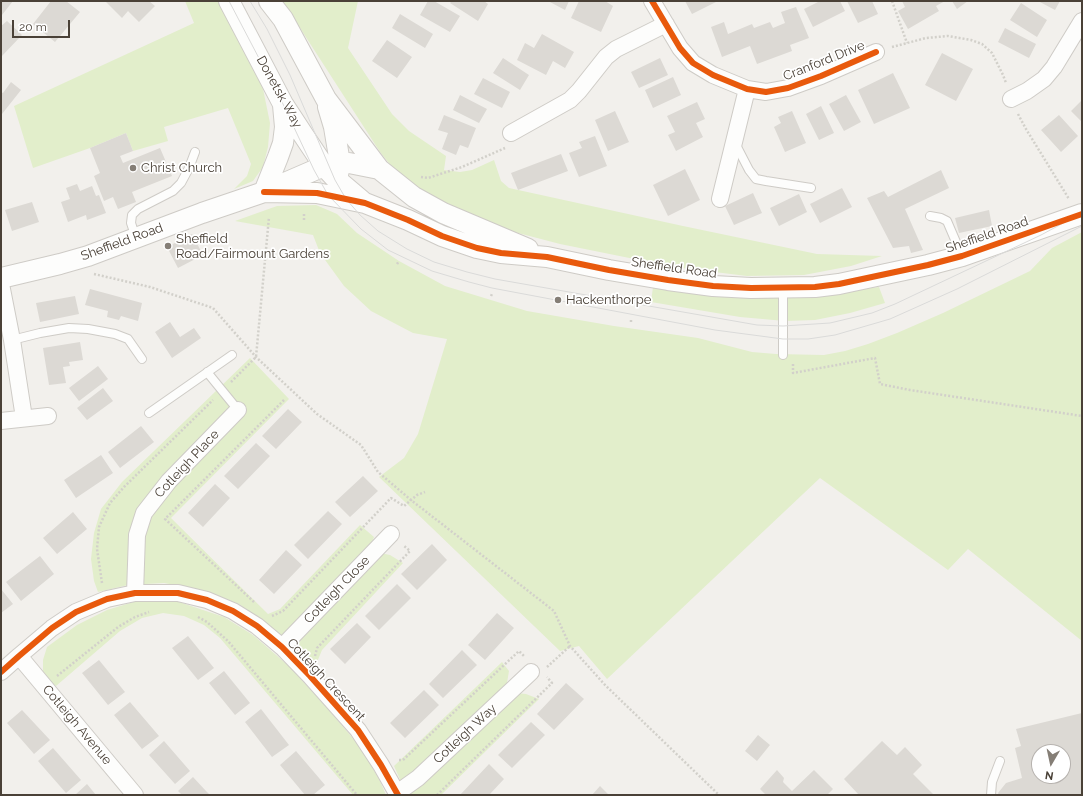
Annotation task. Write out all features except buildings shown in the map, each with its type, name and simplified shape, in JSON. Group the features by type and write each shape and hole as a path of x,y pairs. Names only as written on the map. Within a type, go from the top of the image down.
{"street":[{"name":"Donetsk Way","path":"229,1 283,104 334,170 365,203"},
{"path":"269,1 283,19 326,99 384,173"},
{"name":"Cranford Drive","path":"652,1 680,48 694,63 713,75 747,89 766,92 788,88 821,76 876,52"},
{"path":"1011,99 1028,91 1044,79 1054,67 1082,21"},
{"path":"511,133 570,100 606,57 616,49 666,24"},
{"path":"720,199 747,89"},
{"path":"316,193 334,170 334,127 326,99"},
{"path":"264,192 283,143 285,127 283,104"},
{"name":"Sheffield Road","path":"1,278 88,256 264,192 334,170 349,163 384,173 414,198 443,213 547,257"},
{"name":"Sheffield Road","path":"264,192 316,193 365,203 408,220 442,236 476,248 547,257 609,270 705,285 751,288 783,288 839,284 928,265 962,256 1076,207"},
{"path":"1,284 4,321 12,340 24,418"},
{"name":"Cotleigh Place","path":"135,593 137,535 144,513 169,481 238,410"},
{"path":"1,421 48,416"},
{"name":"Cotleigh Close","path":"282,647 391,534"},
{"name":"Cotleigh Crescent","path":"1,672 52,628 76,612 107,599 135,593 178,593 207,600 233,611 249,621 282,647 358,730 397,794"},
{"name":"Cotleigh Avenue","path":"19,656 135,795"},
{"name":"Cotleigh Way","path":"397,794 418,778 531,672"}],"lane":[{"path":"734,142 756,179 811,188"},
{"path":"136,238 131,223 132,215 138,209 173,191 181,183 195,152"},
{"path":"930,216 947,221 962,256"},
{"path":"783,288 783,354"},
{"path":"12,340 70,328 88,329 115,334 128,339 142,359"},
{"path":"149,413 232,355"},
{"path":"207,372 238,410"},
{"path":"991,795 992,782 1000,761"}],"path":[{"path":"892,1 907,44"},
{"path":"876,52 926,38 948,36 971,40 982,44 992,53 1003,75 1011,99 1026,129 1076,207"},
{"path":"414,176 428,178 462,167 508,147 511,133"},
{"path":"107,599 102,583 97,549 99,527 110,503 124,487 256,357 269,217"},
{"path":"88,256 94,275 150,287 213,308 256,357 317,414 361,445 378,472 411,500 554,611 570,646 605,685 719,795"},
{"path":"792,360 793,373 875,358 880,384 1082,416"},
{"path":"258,606 165,519 285,399"},
{"path":"249,621 270,617 283,611 391,498 404,506 417,495 425,492"},
{"path":"310,676 317,648 410,551 391,534"},
{"path":"45,687 118,627 135,617 152,610"},
{"path":"195,616 207,622 228,641 357,795"},
{"path":"531,672 542,672 570,646"}],"green space":[{"path":"185,1 218,1 253,62 262,84 270,123 268,147 263,167 253,181 234,189 247,176 251,164 228,108 164,127 168,141 133,151 126,133 90,148 33,168 14,106 194,23"},
{"path":"279,1 358,1 348,48 392,114 409,131 446,156 444,170 460,172 472,170 494,160 501,181 509,188 817,254 882,256 851,266 804,275 747,276 674,267 560,244 499,228 460,215 399,176 380,152 300,28"},
{"path":"316,205 337,214 357,233 399,261 445,286 527,311 614,326 698,338 752,352 776,354 824,355 845,351 897,333 943,313 1030,271 1052,248 1082,232 1082,641 968,549 948,570 820,478 607,679 579,646 560,651 379,477 404,458 418,434 447,339 413,333 371,311 344,286 320,253 313,235 235,221 277,206"},
{"path":"653,287 801,297 879,287 885,303 850,313 815,320 785,321 740,317 651,302"},
{"path":"250,358 289,399 171,518 268,614 280,609 360,525 374,537 371,545 380,553 390,555 403,563 322,650 315,667 299,650 270,626 239,604 202,590 164,583 128,585 98,592 94,581 91,559 94,533 101,509 122,482"},
{"path":"140,600 179,602 224,617 253,635 290,667 362,749 386,795 353,795 220,638 204,625 184,616 163,613 142,618 120,631 56,686 50,682 43,671 43,660 47,647 77,625 107,610"},
{"path":"502,662 509,671 507,683 516,693 526,694 539,699 441,795 407,795 394,766"}],"tram line":[{"path":"229,1 283,104 314,170 328,195 361,229 388,250 432,271 469,282 492,288 715,330 783,339 808,339 835,335 890,319 957,289 1082,226"},
{"path":"250,1 267,29 290,75 335,180 346,199 360,215 378,231 407,249 434,262 467,272 495,279 757,325 783,326 830,323 872,313 895,304 1041,235 1082,213"}],"cycle path":[{"path":"652,1 680,48 693,63 713,75 747,89 766,92 788,88 821,76 876,52"},
{"path":"264,192 317,193 365,203 408,220 442,236 477,248 501,253 547,257 668,280 713,286 751,288 815,287 839,284 928,265 962,256 1082,214"},
{"path":"1,672 52,628 76,612 107,599 135,593 178,593 207,600 233,611 257,626 282,647 358,730 381,765 398,795"}],"place":[{"name":"Christ Church","path":"133,168"},
{"name":"Sheffield Road/Fairmount Gardens","path":"168,246"},
{"name":"Hackenthorpe","path":"558,300"}]}
